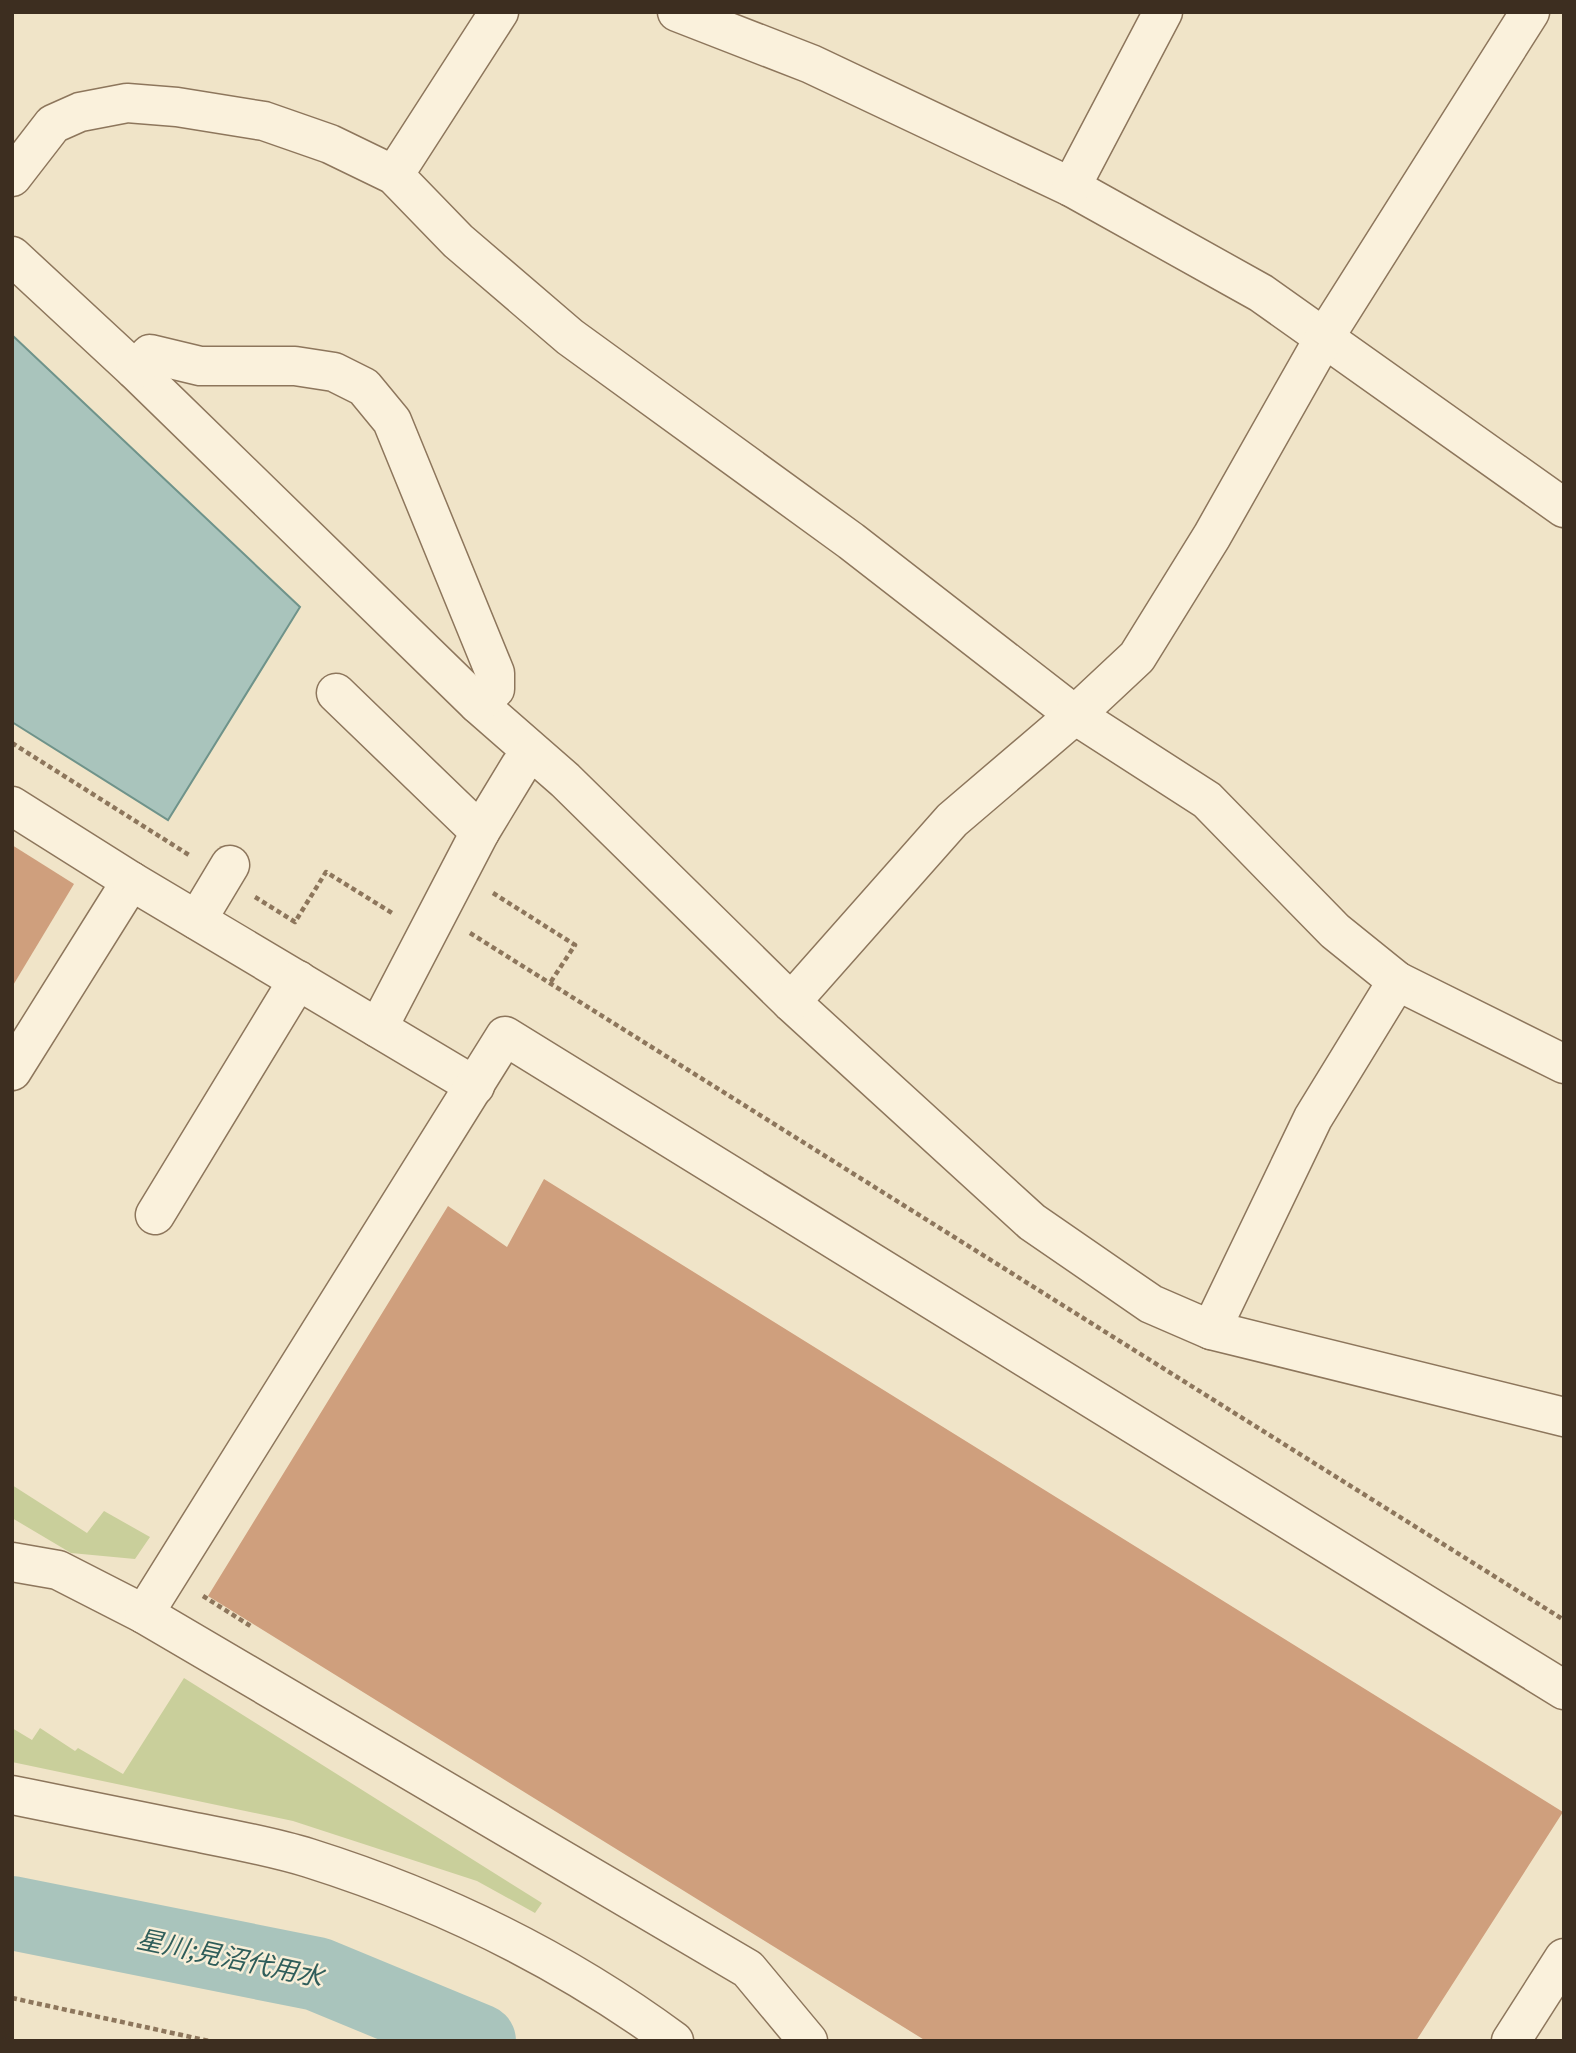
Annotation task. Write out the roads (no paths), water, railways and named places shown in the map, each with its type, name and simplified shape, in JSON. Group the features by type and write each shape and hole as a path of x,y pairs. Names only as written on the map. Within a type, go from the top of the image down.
{"street":[{"path":"394,175 499,12"},
{"path":"677,12 811,64 1071,187 1261,293 1564,508"},
{"path":"1071,187 1163,12"},
{"path":"791,1002 952,820 1075,715 1137,657 1212,536 1324,338 1530,12"},
{"path":"12,177 53,124 80,112 127,103 177,107 264,121 330,144 394,175 458,242 570,337 851,541 1075,715 1207,800 1335,931 1397,981 1564,1064"},
{"path":"12,256 135,370 478,704 565,780 791,1002 1032,1222 1151,1304 1211,1330 1564,1418"},
{"path":"135,370 150,354 200,366 295,366 334,372 364,387 392,421 495,673 495,689 478,704"},
{"path":"336,694 480,832"},
{"path":"378,1028 480,832 520,766 534,755"},
{"path":"12,806 131,881 475,1086"},
{"path":"197,920 227,871"},
{"path":"12,1071 131,881"},
{"path":"155,1215 298,980"},
{"path":"1211,1330 1313,1118 1397,981"},
{"path":"144,1614 505,1036 1564,1690"},
{"path":"12,1562 58,1570 144,1614 748,1969 808,2041"},
{"path":"12,1795 251,1843 307,1857 362,1876 431,1903 521,1945 577,1976 674,2041"},
{"path":"1511,2041 1564,1958"}],"water":[{"path":"12,335 300,607 168,820 12,722"}],"waterway":[{"name":"星川;見沼代用水","path":"12,1913 317,1974 479,2041"}]}
